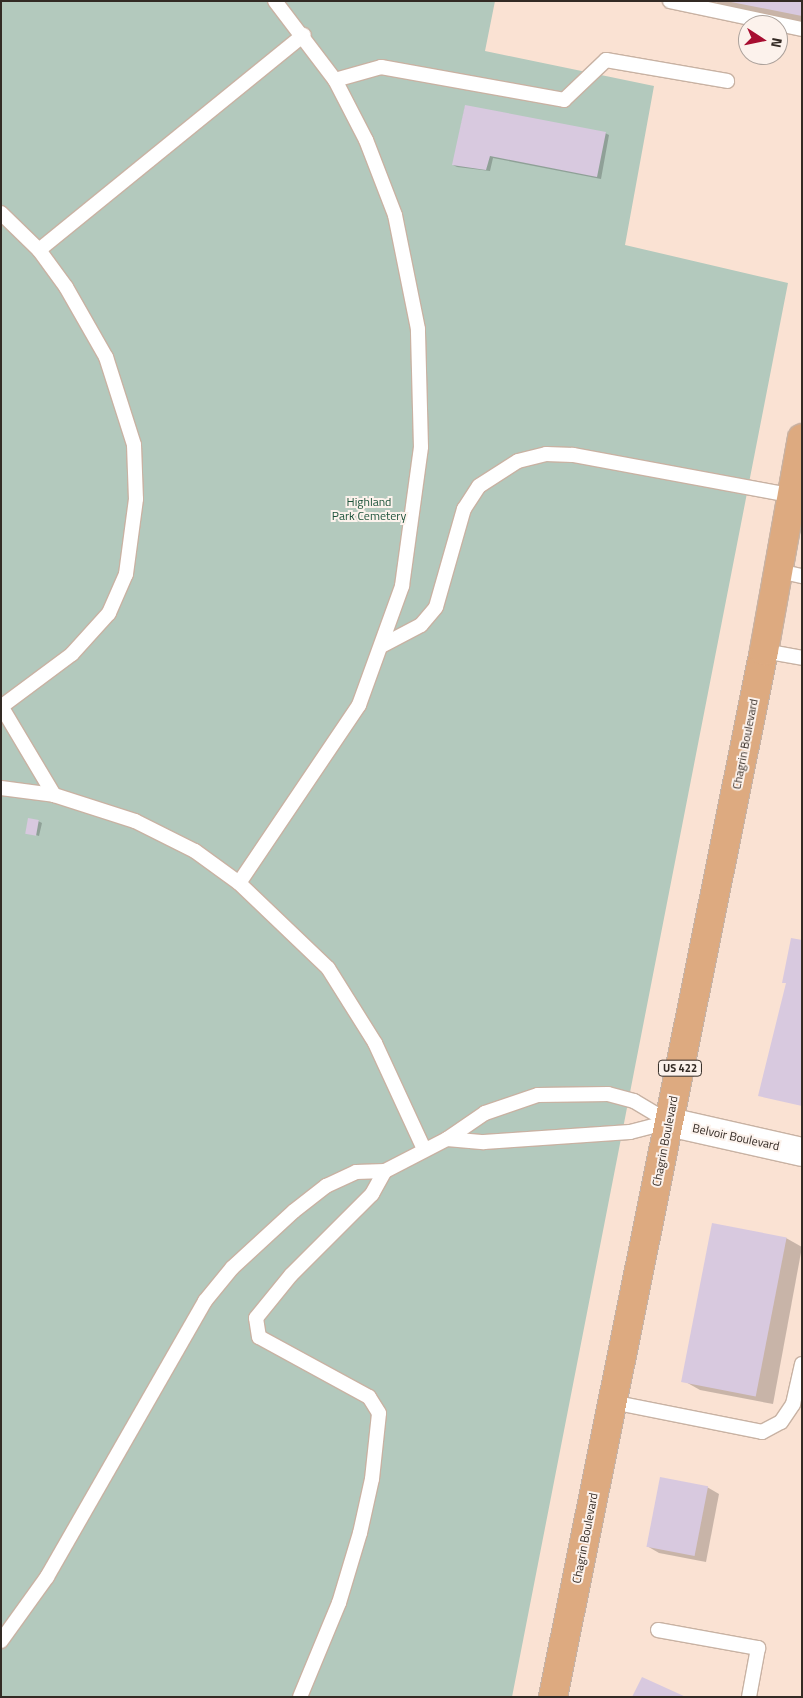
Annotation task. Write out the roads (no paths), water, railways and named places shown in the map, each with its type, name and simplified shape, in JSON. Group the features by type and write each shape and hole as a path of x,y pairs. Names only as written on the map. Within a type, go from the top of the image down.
{"main road":[{"name":"Chagrin Boulevard","path":"553,1697 764,651 775,570 796,496 802,438"}],"street":[{"name":"Belvoir Boulevard","path":"669,1122 802,1152"}],"lane":[{"path":"239,883 359,705 384,645 402,586 422,447 418,329 394,215 366,140 335,80 304,35 275,1"},
{"path":"670,1 802,29"},
{"path":"39,250 304,35"},
{"path":"335,80 381,67 564,100 606,60 727,81"},
{"path":"1,213 39,250 92,331 118,388 134,445 136,499 126,574 109,613 72,654 1,706 54,795"},
{"path":"384,645 421,625 436,607 464,510 479,486 518,461 546,454 573,454 796,496"},
{"path":"775,570 802,576"},
{"path":"764,651 802,658"},
{"path":"1,788 54,795 100,808 171,837 239,883 328,968 375,1044 424,1149"},
{"path":"1,1641 47,1577 205,1301 257,1244 326,1186 356,1172 384,1170 447,1139 484,1113 518,1100 558,1092 621,1096 669,1122"},
{"path":"447,1139 484,1142 630,1132 669,1122"},
{"path":"300,1697 339,1603 360,1533 372,1479 379,1413 369,1397 346,1382 266,1342 255,1328 256,1318 291,1275 372,1194 384,1170"},
{"path":"612,1402 762,1432 781,1422 793,1404 802,1364"},
{"path":"658,1630 758,1648 749,1697"}],"park label":[{"name":"Highland Park Cemetery","path":"369,509"}]}
